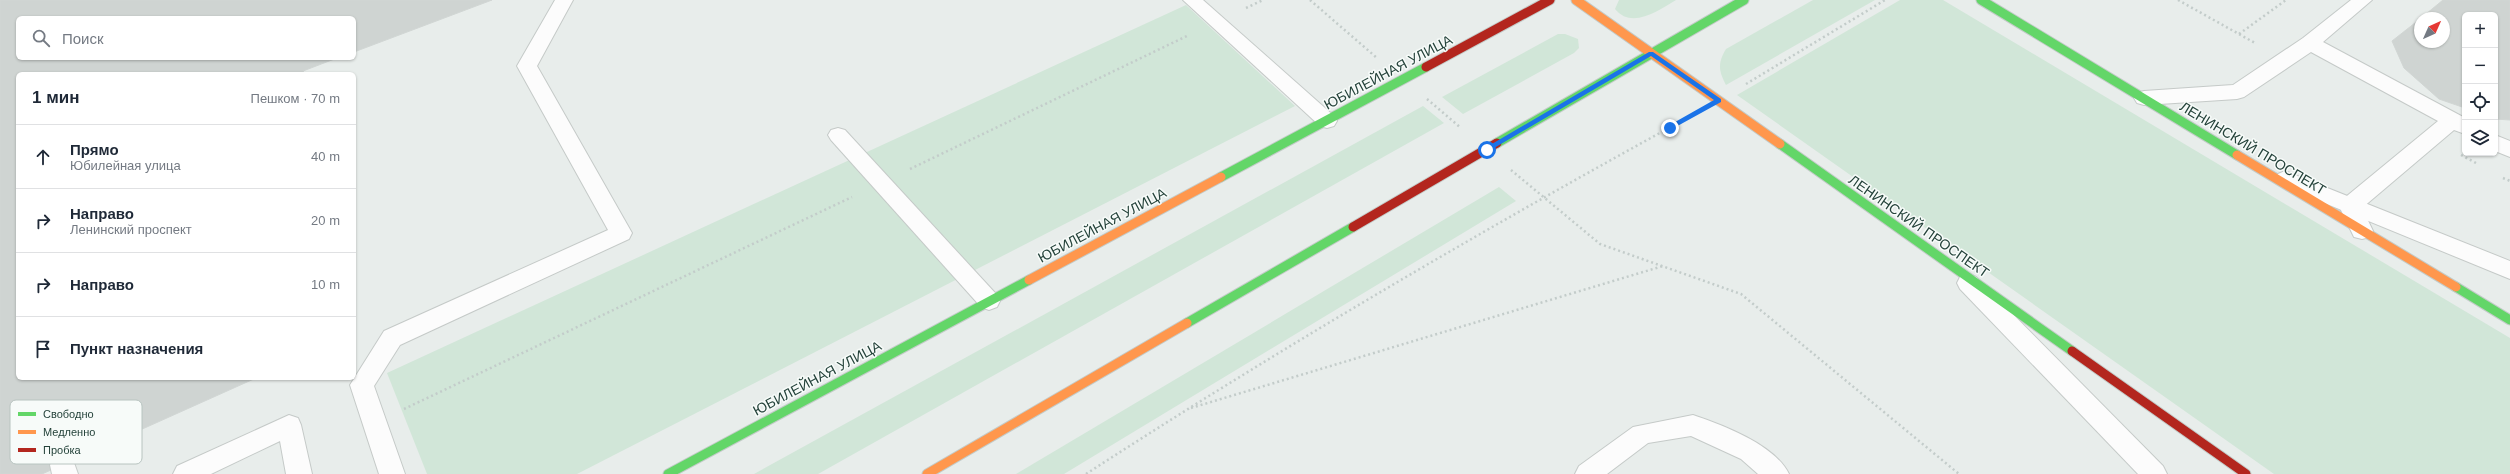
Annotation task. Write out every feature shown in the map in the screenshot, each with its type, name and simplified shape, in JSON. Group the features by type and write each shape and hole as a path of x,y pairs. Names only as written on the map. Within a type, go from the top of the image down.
{"main road":[{"name":"ЮБИЛЕЙНАЯ УЛИЦА","path":"668,474 1550,0"},
{"name":"ЛЕНИНСКИЙ ПРОСПЕКТ","path":"1576,0 2246,474"},
{"path":"927,474 1744,0"},
{"name":"ЛЕНИНСКИЙ ПРОСПЕКТ","path":"1981,0 2510,320"}],"street":[{"path":"392,474 362,385 392,338 621,233 527,66 564,0"},
{"path":"1192,0 1327,121"},
{"path":"2144,98 2237,92 2310,43 2363,0"},
{"path":"2310,43 2458,123 2350,206"},
{"path":"838,135 880,184 989,301"},
{"path":"2498,144 2510,150"},
{"path":"2262,170 2510,270"},
{"path":"2350,206 2362,231"},
{"path":"1951,266 2154,474"},
{"path":"186,474 289,425 299,474"},
{"path":"1588,474 1642,434 1693,426 1750,451 1776,474"}],"path":[{"path":"375,423 880,184 1263,0"},
{"path":"1310,0 1374,56"},
{"path":"1086,474 1186,409 1542,197 1719,100 1884,0"},
{"path":"2240,34 2286,0"},
{"path":"1600,244 1741,294 1959,474"},
{"path":"1186,409 1663,266"}],"green space":[{"path":"1619,0 1676,0 1654,13 1637,18 1629,18 1622,15 1615,9"},
{"path":"1813,0 1875,0 1726,85 1722,76 1720,63 1726,49"},
{"path":"1900,0 1943,0 2510,338 2510,474 2274,474 1737,95"},
{"path":"1186,5 1295,106 577,474 427,474 387,373"},
{"path":"1558,34 1565,34 1578,39 1579,48 1574,53 1463,114 1442,97"},
{"path":"1423,106 1444,123 818,474 754,474"},
{"path":"1499,187 1516,201 1064,474 1016,474"}],"building":[{"path":"0,0 492,0 356,51 356,16 16,16 16,60 332,60 303,71 304,72 16,72 16,380 252,380 142,429 142,400 10,400 10,464 64,464 42,474 0,474"},
{"path":"2443,0 2510,0 2510,120 2498,119 2498,12 2462,12 2462,107 2439,99 2404,68 2392,41 2414,24 2414,48 2450,48 2450,12 2428,12"}],"traffic: fast":[{"path":"1497,143 1744,0"},
{"path":"1981,0 2237,155"},
{"path":"1221,177 1426,67"},
{"path":"1780,144 2072,351"},
{"path":"1187,323 1353,227"},
{"path":"668,474 1029,280"},
{"path":"2456,287 2510,320"}],"traffic: slow":[{"path":"1576,0 1780,144"},
{"path":"2237,155 2456,287"},
{"path":"1029,280 1221,177"},
{"path":"927,474 1187,323"}],"traffic: jam":[{"path":"1426,67 1550,0"},
{"path":"1353,227 1497,143"},
{"path":"2072,351 2246,474"}],"route":[{"path":"1487,150 1651,53 1719,100 1670,128"}]}
